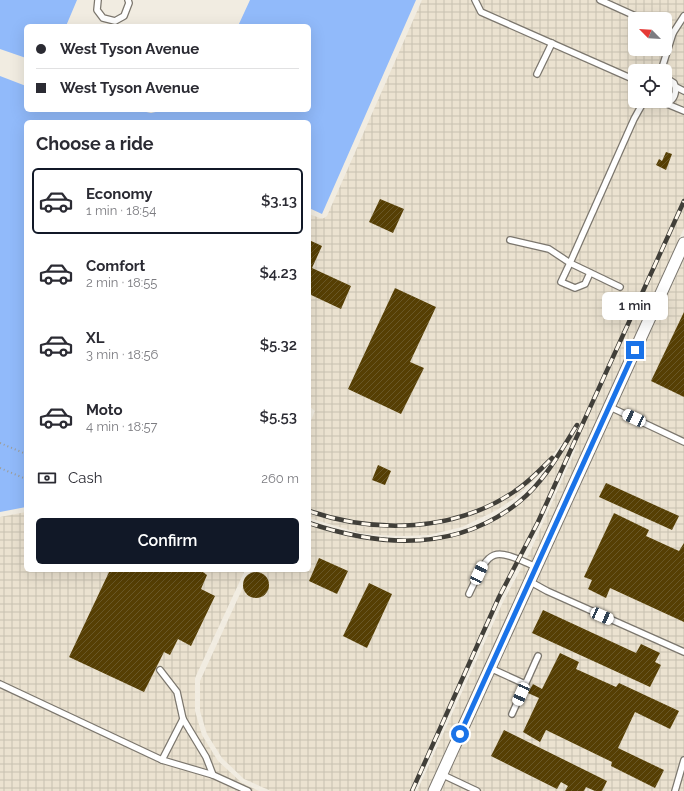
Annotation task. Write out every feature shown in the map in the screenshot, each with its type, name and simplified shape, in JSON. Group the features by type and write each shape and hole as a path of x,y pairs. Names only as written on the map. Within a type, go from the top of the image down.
{"street":[{"path":"434,791 684,243"}],"lane":[{"path":"98,0 97,10 103,18 115,21 124,16 129,3 128,0"},
{"path":"475,0 481,12 628,77"},
{"path":"600,0 628,13"},
{"path":"663,64 673,33 684,16"},
{"path":"537,74 552,43"},
{"path":"672,81 676,87 684,92"},
{"path":"672,99 675,96 676,87"},
{"path":"672,106 684,111"},
{"path":"590,273 585,284 575,288 561,282 640,108"},
{"path":"510,240 549,249 570,263 620,287"},
{"path":"610,407 684,442"},
{"path":"469,594 484,562 493,555 511,555 536,567"},
{"path":"530,582 684,652"},
{"path":"512,714 538,656"},
{"path":"490,668 525,684"},
{"path":"160,670 177,692 183,719 206,757 213,775"},
{"path":"0,684 162,760 213,775 248,791"},
{"path":"162,760 183,719"},
{"path":"675,791 684,760"},
{"path":"441,774 477,791"}],"path":[{"path":"0,443 24,453"},
{"path":"0,468 24,478"}],"shaded area":[{"path":"422,0 684,0 684,228 427,791 417,791 504,600 530,552 576,449 572,446 561,444 534,480 515,498 497,510 462,527 429,535 379,535 359,533 311,519 311,420 315,411 311,408 311,215 320,218 327,216"},
{"path":"684,259 684,791 441,791"},
{"path":"564,448 571,450 525,550 499,597 411,791 271,791 244,779 222,758 207,734 200,711 200,681 250,572 311,572 311,524 358,537 379,540 403,541 431,539 464,532 500,514 519,502 538,483"},
{"path":"24,512 24,572 244,572 195,678 195,711 202,735 218,761 242,783 259,791 0,791 0,517"}],"water":[{"path":"0,0 77,0 67,24 24,24 24,57 0,49"},
{"path":"250,0 416,0 322,214 311,209 311,120 24,120 24,507 0,512 0,76 24,85 24,112 311,112 311,24 239,24"}],"building":[{"path":"666,152 672,154 666,170 656,165 659,159 662,161"},
{"path":"380,199 404,209 393,233 369,222"},
{"path":"311,241 322,246 312,268 351,286 341,309 311,295"},
{"path":"395,288 436,307 410,362 424,368 401,414 348,389"},
{"path":"684,312 684,397 651,381"},
{"path":"378,465 391,471 385,485 372,480"},
{"path":"606,483 679,516 672,530 599,497"},
{"path":"614,513 649,530 646,536 679,551 684,543 684,622 610,588 606,598 588,589 592,580 584,577"},
{"path":"319,558 348,571 337,594 309,581"},
{"path":"109,572 203,572 207,575 201,589 215,596 191,646 178,639 170,655 164,652 144,692 69,657"},
{"path":"256,572 265,576 269,585 265,594 256,598 247,594 243,585 247,576"},
{"path":"369,583 392,594 367,648 343,636"},
{"path":"543,610 636,653 641,644 660,653 655,662 661,665 650,687 532,633"},
{"path":"560,653 579,662 576,669 616,687 619,683 679,711 670,729 635,712 618,748 664,770 655,788 611,766 612,762 546,730 540,742 523,732 539,698 528,693 533,684 542,689"},
{"path":"504,730 607,781 602,791 595,791 586,787 584,791 565,791 568,786 561,782 557,789 491,756"}],"railway":[{"path":"412,791 499,597 538,522 684,201"},
{"path":"311,524 363,537 390,540 417,540 444,537 470,530 495,518 528,494 544,476 577,425"},
{"path":"311,512 361,523 388,526 415,525 441,521 467,515 492,505 525,484 552,458"}],"route":[{"path":"460,734 635,350"}]}
